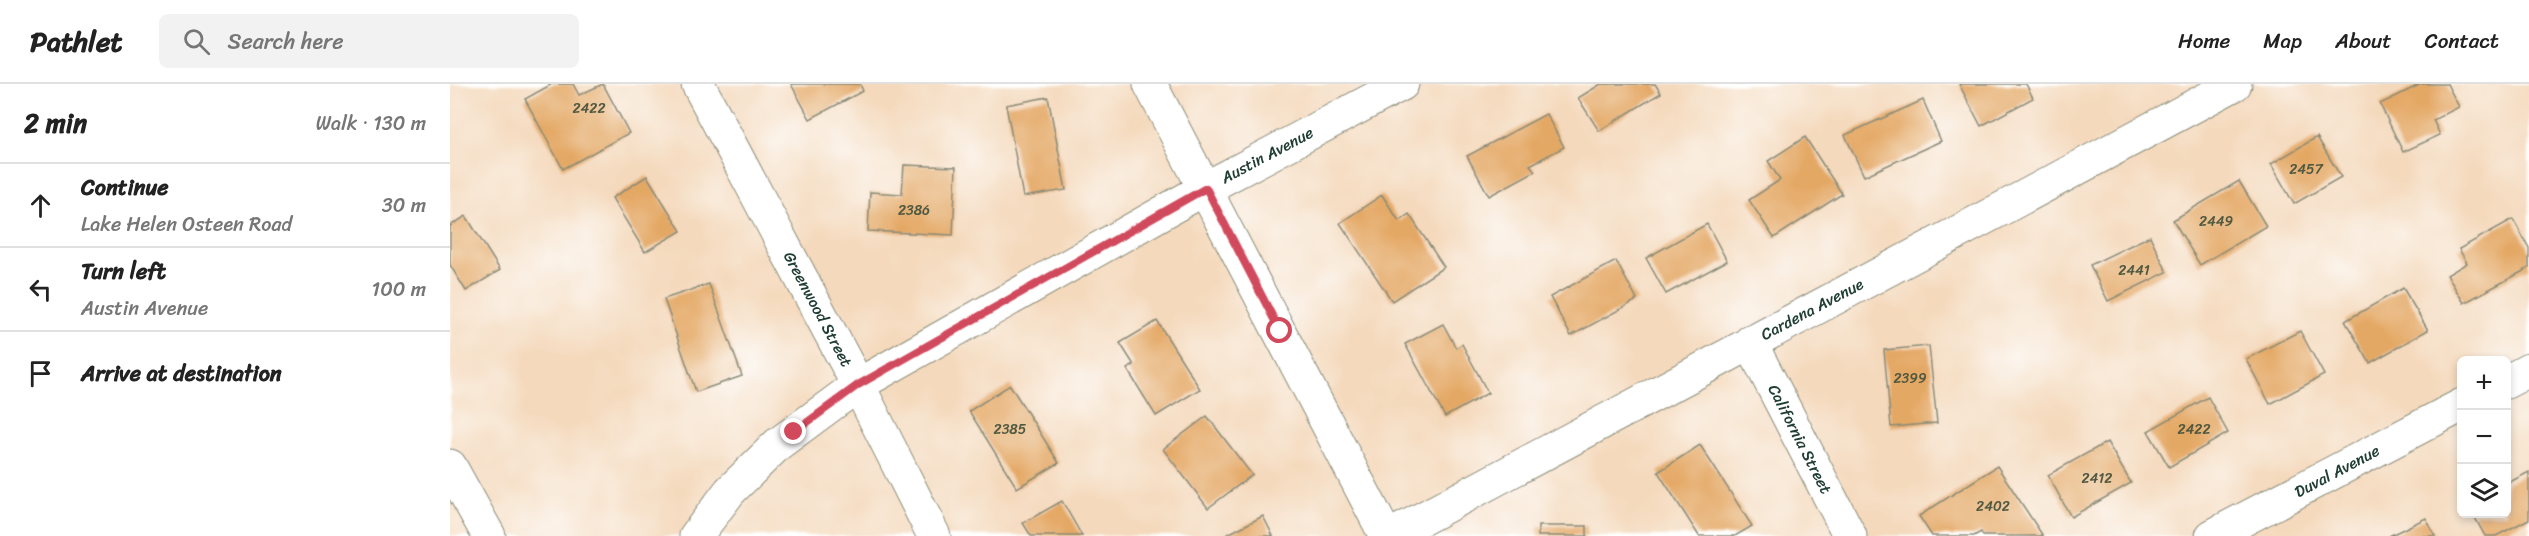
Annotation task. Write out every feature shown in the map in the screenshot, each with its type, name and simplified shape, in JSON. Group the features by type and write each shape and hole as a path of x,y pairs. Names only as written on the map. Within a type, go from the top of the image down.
{"street":[{"name":"Greenwood Street","path":"698,84 858,385 934,536"},
{"path":"1150,84 1388,536"},
{"name":"Austin Avenue","path":"696,536 730,491 778,444 858,385 1206,188 1402,84"},
{"name":"Cardena Avenue","path":"1388,536 2235,84"},
{"name":"California Street","path":"1750,342 1850,536"},
{"path":"2511,379 2529,370"},
{"name":"Duval Avenue","path":"2212,536 2457,408"},
{"path":"450,466 489,536"}],"building":[{"path":"552,84 573,84 579,95 603,84 629,133 563,169 525,99"},
{"path":"791,84 860,84 863,91 810,119"},
{"path":"1601,84 1655,84 1661,93 1599,131 1578,98"},
{"path":"1959,84 2026,84 2033,98 1981,126"},
{"path":"2421,84 2447,84 2459,107 2433,120 2440,135 2403,152 2380,104"},
{"path":"1048,97 1066,190 1023,197 1006,105"},
{"path":"1923,100 1941,141 1864,176 1845,135"},
{"path":"1546,114 1564,147 1530,165 1535,171 1489,196 1467,156"},
{"path":"1805,137 1842,194 1774,238 1749,200 1780,180 1768,161"},
{"path":"2317,137 2341,177 2294,204 2271,164"},
{"path":"904,165 956,167 953,235 868,231 870,192 902,194"},
{"path":"647,176 681,231 645,252 612,198"},
{"path":"2239,181 2266,226 2200,265 2173,220"},
{"path":"1382,195 1399,221 1409,214 1444,267 1392,301 1340,223"},
{"path":"466,216 500,270 466,291 450,265 450,226"},
{"path":"2513,219 2529,248 2529,268 2464,303 2447,275 2467,263 2459,249"},
{"path":"1707,224 1727,261 1666,294 1646,258"},
{"path":"2150,236 2167,272 2108,301 2090,265"},
{"path":"1616,261 1637,300 1571,336 1550,297"},
{"path":"709,284 742,376 696,392 664,299"},
{"path":"2403,288 2428,330 2370,363 2345,321"},
{"path":"1157,321 1200,389 1156,416 1127,369 1134,365 1120,343"},
{"path":"1443,324 1456,348 1462,344 1488,393 1445,417 1405,344"},
{"path":"2300,331 2324,375 2270,404 2246,359"},
{"path":"1929,346 1937,423 1891,427 1884,350"},
{"path":"1010,385 1059,463 1017,488 969,411"},
{"path":"2208,397 2228,433 2169,467 2148,431"},
{"path":"1207,416 1252,475 1208,508 1163,449"},
{"path":"2107,442 2131,483 2071,517 2048,475"},
{"path":"1700,445 1752,526 1735,536 1699,536 1658,472"},
{"path":"1997,466 2043,536 1983,536 1981,532 1974,536 1932,536 1919,516"},
{"path":"2529,472 2529,519 2496,536 2485,536 2475,518 2511,518 2511,481"},
{"path":"1062,501 1082,536 1031,536 1023,523"},
{"path":"1263,516 1273,536 1224,536"},
{"path":"2426,518 2435,536 2389,536"},
{"path":"1538,526 1587,526 1587,536 1538,536"}],"route":[{"path":"794,432 858,385 1206,188 1280,331"}]}
